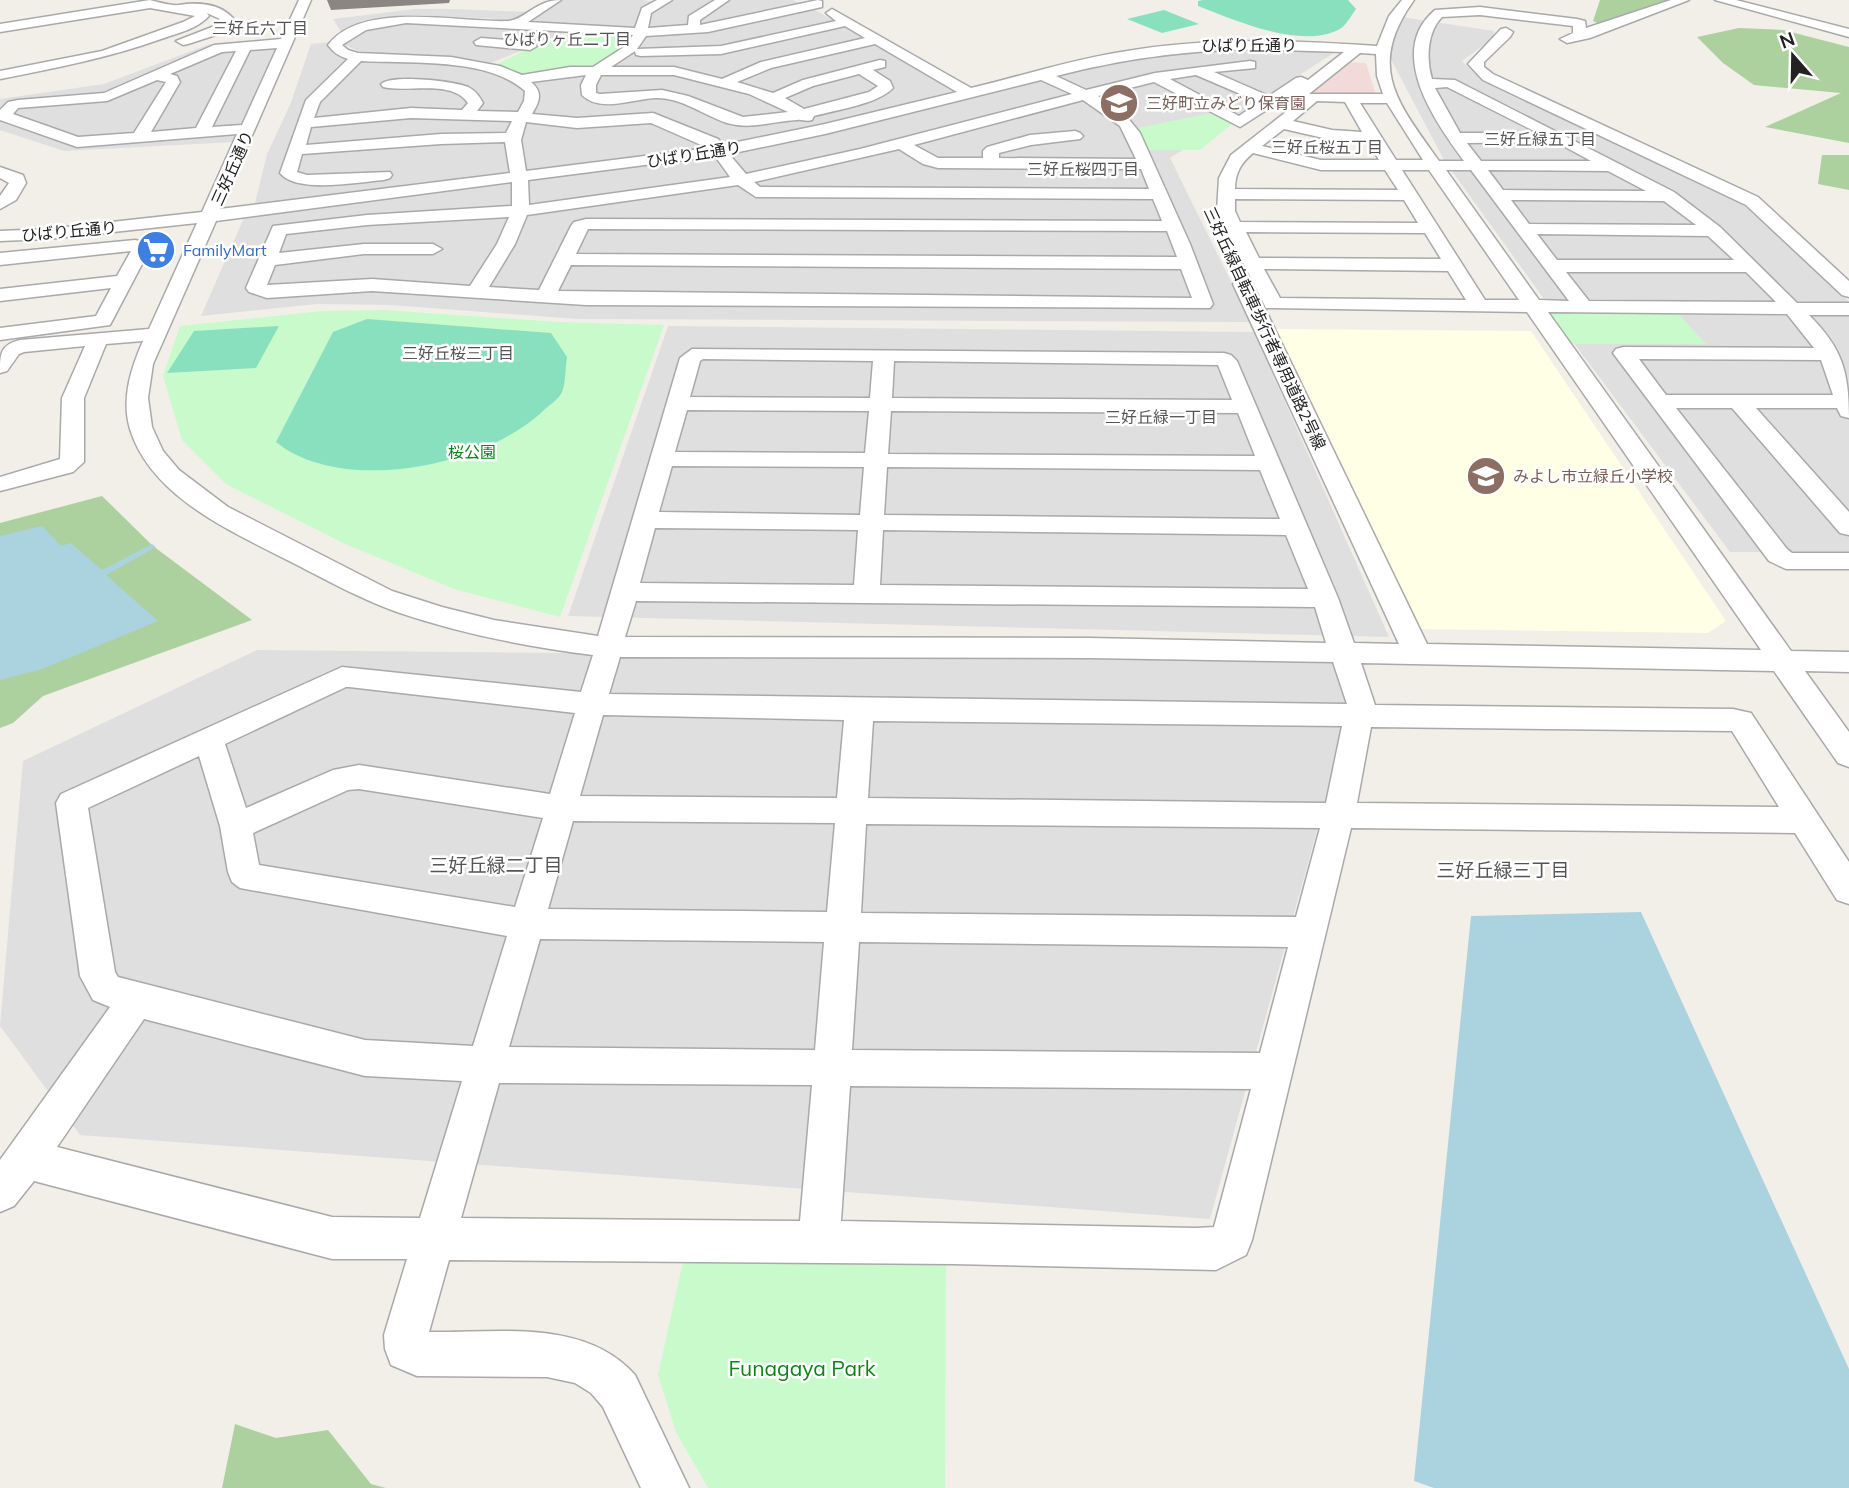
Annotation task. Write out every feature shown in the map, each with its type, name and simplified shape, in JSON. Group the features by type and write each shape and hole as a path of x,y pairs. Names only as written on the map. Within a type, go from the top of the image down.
{"street":[{"path":"62,7 85,9 129,0"},
{"name":"三好丘通り","path":"304,0 156,334 140,374 137,414 143,434 159,462 192,497 296,554 410,607 532,638 608,647 1089,648 1849,662"},
{"path":"666,0 637,15 642,32 636,43 595,71 587,84 588,92 596,98 671,95 748,122 800,113 880,93 886,88 885,84 861,69"},
{"path":"694,30 694,19 723,0"},
{"path":"1480,11 1492,0"},
{"path":"1552,39 1572,38 1682,0"},
{"path":"1721,0 1849,33"},
{"path":"0,75 105,54 188,25 203,16 198,12 152,2"},
{"path":"0,85 81,71 134,58 213,32 224,24 227,18 216,10 152,2 53,19 6,31"},
{"path":"476,292 513,230 521,193 513,137 533,96 532,90 522,79 491,66 358,57 336,48 338,41 346,35 372,24 406,19 517,23 577,30 694,30 812,2 969,93"},
{"path":"517,23 549,3 567,8"},
{"path":"1574,7 1564,15 1519,8 1413,13 1381,50 1383,74 1391,99 1434,166 1849,755"},
{"path":"32,9 43,8 53,19"},
{"path":"1519,8 1580,24 1579,32 1585,34"},
{"path":"1413,13 1469,26"},
{"path":"1413,13 1421,44 1421,64 1426,83 1451,112 1455,138 1584,307"},
{"path":"625,52 721,50 847,22"},
{"path":"491,66 530,46 577,30"},
{"path":"1506,32 1500,43 1479,57 1475,64 1479,71 1500,85 1752,201 1849,291"},
{"path":"320,35 391,37"},
{"path":"724,83 766,65 877,39"},
{"path":"471,42 530,46"},
{"path":"77,142 99,109 157,76 219,48 287,43"},
{"path":"1187,263 890,282 544,298 406,287 336,286 263,292 256,288 279,230 322,224 518,211 741,180 839,159 1154,77 1196,70 1255,68 1222,44"},
{"name":"ひばり丘通り","path":"0,236 48,234 210,216 719,151 825,129 1119,56 1222,44 1282,44 1381,50"},
{"path":"201,133 245,46"},
{"name":"三好丘緑自転車歩行者専用道路2号線","path":"1356,49 1216,162 1213,188 1205,197 1213,222 1418,655"},
{"path":"1154,77 1235,121 1245,121 1271,102 1289,83 1328,62 1322,58 1236,56"},
{"path":"358,57 313,100 289,173 300,179 407,172"},
{"path":"774,98 808,83 909,57"},
{"path":"375,100 412,61"},
{"path":"1196,70 1271,102"},
{"path":"522,79 556,72 674,71 774,98 825,129"},
{"path":"564,259 1203,304 1129,126 1114,113 1043,75"},
{"path":"139,138 173,82 172,79 157,76"},
{"path":"1426,83 1450,83 1560,138 1668,196 1714,231 1812,329 1829,354 1847,407 1661,401"},
{"path":"305,123 375,100 448,87 466,90 474,96 476,103 466,115"},
{"path":"1213,188 1249,146 1314,97 1391,99"},
{"path":"1351,98 1407,195 1480,307"},
{"path":"375,100 411,113 521,117 578,123 647,118 712,142 741,180 751,191 756,192 858,180 898,193 1159,194"},
{"path":"99,109 18,104 13,105 3,116 77,142 249,129"},
{"path":"1039,107 1059,120 1075,136 1085,164"},
{"path":"1451,112 1503,111"},
{"path":"1279,123 1332,135 1372,137"},
{"path":"663,140 685,131"},
{"path":"992,163 993,149 1037,138 1075,136"},
{"path":"297,150 441,139 513,137"},
{"path":"1455,138 1560,138"},
{"path":"901,143 933,162 1146,164"},
{"path":"1249,146 1307,163 1390,166 1610,166 1650,154"},
{"path":"869,151 891,171 898,193 893,225 890,282"},
{"path":"839,159 858,180"},
{"path":"1286,195 1286,181 1307,163"},
{"path":"0,172 18,179 18,184 14,192 0,204"},
{"path":"687,188 715,225"},
{"path":"1213,188 1286,195 1407,195"},
{"path":"1213,188 1270,303 1276,305 1849,309"},
{"path":"1500,195 1668,196"},
{"path":"406,287 456,215"},
{"path":"544,298 581,224 1172,226"},
{"path":"1234,227 1429,228"},
{"path":"1525,229 1714,231"},
{"path":"0,260 142,247 103,321 0,334"},
{"path":"266,260 364,249 433,249"},
{"path":"1252,263 1453,265"},
{"path":"1552,265 1751,266"},
{"path":"0,295 124,281"},
{"path":"0,367 16,347 156,334"},
{"path":"0,484 65,467 72,462 73,398 79,377 99,339"},
{"path":"1829,354 1623,353 1786,561 1849,561"},
{"path":"26,1159 332,1238 436,1239 819,1242 1216,1249 1231,1240 1236,1230 1339,814 1361,704 1325,598 1227,361 1218,357 693,355 643,520 625,592 526,924 436,1239 407,1335 407,1349 417,1354 547,1355 583,1362 607,1377 619,1391 665,1488"},
{"path":"866,593 884,355"},
{"path":"1739,402 1849,527"},
{"path":"678,403 1247,407"},
{"path":"662,458 1269,463"},
{"path":"643,520 1295,527"},
{"path":"625,592 1325,598"},
{"path":"1274,1071 486,1065 365,1058 136,1000 106,989 100,983 82,883 72,803 208,738 349,677 592,704 1741,721 1849,890"},
{"path":"819,1242 859,710"},
{"path":"208,738 236,826 244,872 252,878 526,924 1310,932"},
{"path":"236,826 344,779 359,777 561,808 1803,820"},
{"path":"0,1192 26,1159 136,1000"}],"shaded area":[{"path":"560,0 656,2 639,30 526,21"},
{"path":"673,0 793,0 799,3 705,25 650,29 650,14"},
{"path":"810,7 953,91 771,138 1138,55 1191,47 1340,49 1170,158 1251,322 577,319 390,305 317,304 201,316 246,213 254,207 267,154 290,105 311,44 331,42 365,58 483,67 522,80 601,73 634,52 647,33 701,30"},
{"path":"415,9 532,12 518,20 416,15 383,18 349,32 341,32 333,19"},
{"path":"1395,16 1494,31 1493,38 1462,61 1474,73 1741,201 1849,302 1544,299 1444,160 1385,48"},
{"path":"387,22 571,30 491,63 365,54 345,45 352,36"},
{"path":"289,43 235,142 64,151 0,130 0,99 104,84 210,44 233,48"},
{"path":"1347,62 1366,63 1376,95 1304,94"},
{"path":"1552,314 1849,316 1849,552 1730,552"},
{"path":"668,326 1254,332 1389,637 568,616"},
{"name":"みよし市立緑丘小学校","path":"1274,329 1531,331 1726,621 1708,633 1415,629"},
{"path":"257,650 1341,661 1354,696 1210,1219 80,1135 0,1026 23,761"}],"green space":[{"path":"1348,0 1356,9 1338,30 1305,36 1267,30 1230,18 1198,6 1198,1"},
{"path":"1600,0 1678,0 1604,26 1593,21"},
{"path":"1164,10 1199,24 1162,33 1127,19"},
{"path":"1739,28 1783,30 1849,47 1849,143 1765,127 1841,93 1754,85 1723,63 1697,37"},
{"path":"575,32 637,35 595,70 526,76 497,64 536,45"},
{"path":"1212,113 1232,124 1200,150 1141,150 1133,129"},
{"path":"1822,155 1849,155 1849,190 1818,184"},
{"path":"1540,309 1675,310 1706,344 1566,344"},
{"name":"桜公園","path":"384,310 558,322 664,325 560,617 454,589 343,543 226,484 182,440 163,376 180,326 322,311"},
{"path":"367,319 551,333 567,357 563,391 520,429 488,446 452,459 414,467 375,470 338,468 304,458 276,442 333,332"},
{"path":"279,326 256,368 167,373 194,331"},
{"path":"102,496 153,546 252,620 43,696 13,723 0,728 0,523"},
{"name":"Funagaya Park","path":"686,1248 946,1250 945,1488 708,1488 676,1432 658,1375"},
{"path":"235,1424 276,1438 328,1430 371,1484 386,1488 222,1488"}],"water":[{"path":"42,526 61,546 71,543 102,570 152,544 156,547 106,575 158,621 42,669 0,680 0,536"},
{"path":"1641,912 1849,1369 1849,1488 1434,1488 1414,1481 1471,916"}],"place":[{"name":"三好町立みどり保育園","path":"1119,103"},
{"name":"FamilyMart","path":"156,250"},
{"name":"みよし市立緑丘小学校","path":"1486,476"}],"district":[{"name":"三好丘六丁目","path":"260,28"},
{"name":"ひばりヶ丘二丁目","path":"567,39"},
{"name":"三好丘緑五丁目","path":"1540,139"},
{"name":"三好丘桜五丁目","path":"1327,147"},
{"name":"三好丘桜四丁目","path":"1083,169"},
{"name":"三好丘桜三丁目","path":"458,353"},
{"name":"三好丘緑一丁目","path":"1161,417"},
{"name":"三好丘緑二丁目","path":"496,865"},
{"name":"三好丘緑三丁目","path":"1503,870"}]}
